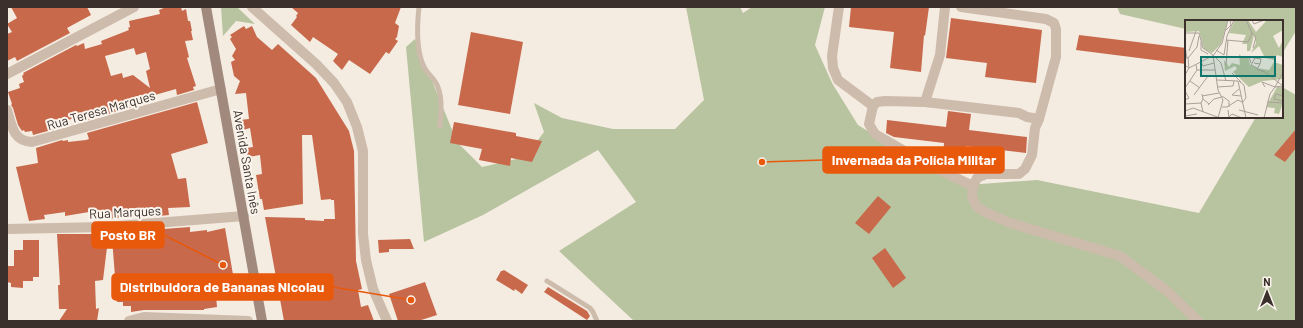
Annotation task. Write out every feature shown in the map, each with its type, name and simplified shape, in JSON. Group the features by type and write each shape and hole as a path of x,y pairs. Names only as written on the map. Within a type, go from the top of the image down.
{"main road":[{"name":"Avenida Santa Inês","path":"206,7 262,321"}],"street":[{"path":"7,74 134,7"},
{"path":"252,7 316,64 334,83 347,102 357,126 363,151 363,234 366,260 373,289 387,321"},
{"path":"839,7 832,56 832,68 838,80 872,106"},
{"path":"925,102 940,55 945,7"},
{"path":"961,7 1046,19 1054,23 1056,29 1056,57 1039,119 1035,128 1032,155 1025,169 1019,174 986,174 977,178 973,186 972,196 976,206 985,212 1010,223 1120,256 1167,291 1198,321"},
{"name":"Rua Teresa Marques","path":"7,110 15,134 25,142 32,142 40,141 220,89"},
{"path":"973,186 929,166 875,134 869,124 872,106 877,102 885,101 925,102 1019,113 1028,117 1039,119"},
{"name":"Rua Marques","path":"7,229 105,227 244,216"},
{"path":"129,321 144,318 248,321"}],"lane":[{"path":"419,7 418,43 427,74 435,81 439,90 441,102 440,126"},
{"path":"547,281 590,308 597,321"}],"green space":[{"path":"221,7 237,7 255,24 236,21 223,36"},
{"path":"686,7 740,7 743,13 752,7 825,7 815,45 832,83 858,125 926,167 967,185 1037,180 1199,213 1255,118 1283,118 1283,88 1296,95 1296,321 634,321 559,251 636,202 598,150 483,215 424,242 406,47 415,39 457,142 482,167 525,157 544,132 534,103 562,118 613,129 675,129 704,100"},
{"path":"1117,7 1296,7 1296,31 1283,52 1283,20 1185,20 1185,29 1120,14"}],"building":[{"path":"11,7 87,7 91,15 67,28 70,33 17,61 15,57 7,61 7,34 12,32 7,24 17,18"},
{"path":"166,7 181,7 182,11 186,9 188,21 190,21 193,40 185,41 189,57 187,58 196,86 193,87 194,90 177,95 176,89 144,98 146,103 84,121 82,116 57,123 59,128 33,135 32,131 22,131 18,125 8,92 20,88 19,84 24,82 22,76 24,74 23,73 76,45 77,46 84,43 85,49 102,44 101,41 129,30 129,21 160,14 159,10","holes":["134,48 136,55 146,52 150,69 146,71 150,88 133,75 123,78 122,73 111,76 105,56"]},
{"path":"291,7 401,7 395,23 399,26 397,37 395,39 398,41 389,54 386,52 370,74 349,60 342,70 333,61 338,54 313,37 310,42 291,25 298,13"},
{"path":"851,7 929,7 925,36 924,35 921,72 890,68 894,32 849,27"},
{"path":"951,18 1042,30 1036,83 985,77 987,63 946,58"},
{"path":"244,26 246,29 252,26 257,37 272,50 278,44 316,78 349,131 354,151 356,261 362,289 358,290 361,307 368,305 374,321 284,321 265,217 305,218 305,220 324,221 324,219 335,219 334,200 321,200 312,135 302,135 303,204 264,210 262,199 260,199 256,175 262,174 260,155 248,157 246,148 253,147 250,128 243,130 240,120 249,119 246,93 235,94 240,81 234,76 231,62 235,60 232,56 236,49 230,39 232,37 230,35"},
{"path":"471,32 523,42 510,114 458,105"},
{"path":"1079,35 1185,48 1185,64 1076,50"},
{"path":"197,102 208,143 171,154 178,179 186,178 190,207 168,208 169,215 148,217 139,216 105,219 104,212 97,213 95,211 65,216 65,212 44,215 45,219 29,221 16,167 38,163 36,148 62,140 68,140 68,142 86,140 89,139 87,133"},
{"path":"948,111 971,114 969,130 1027,137 1026,153 966,146 965,160 943,158 944,143 894,137 886,133 887,120 946,127"},
{"path":"454,122 516,133 516,136 542,141 532,162 511,158 510,166 479,160 482,149 450,143"},
{"path":"1296,129 1296,148 1285,162 1274,155"},
{"path":"878,196 891,207 869,234 855,223"},
{"path":"190,227 190,232 207,230 207,232 225,228 236,292 216,296 217,307 204,310 144,310 131,312 131,306 123,306 123,302 117,302 112,238 152,235 150,230"},
{"path":"57,234 92,234 92,239 108,239 103,280 95,281 96,309 99,308 97,321 59,321 67,309 59,309 58,285 60,285"},
{"path":"410,239 414,249 389,249 389,252 379,253 378,240"},
{"path":"23,240 39,240 39,277 33,277 33,281 23,281 23,288 11,287 11,283 7,282 7,266 14,266 14,250 23,250"},
{"path":"885,248 906,278 893,288 872,258"},
{"path":"504,270 528,285 522,294 496,280 501,271"},
{"path":"425,282 437,315 418,321 398,321 389,294"},
{"path":"548,287 587,311 590,316 587,320 544,292"}],"place":[{"name":"Invernada da Polícia Militar","path":"762,162"},
{"name":"Posto BR","path":"223,265"},
{"name":"Distribuidora de Bananas Nicolau","path":"411,300"}]}
